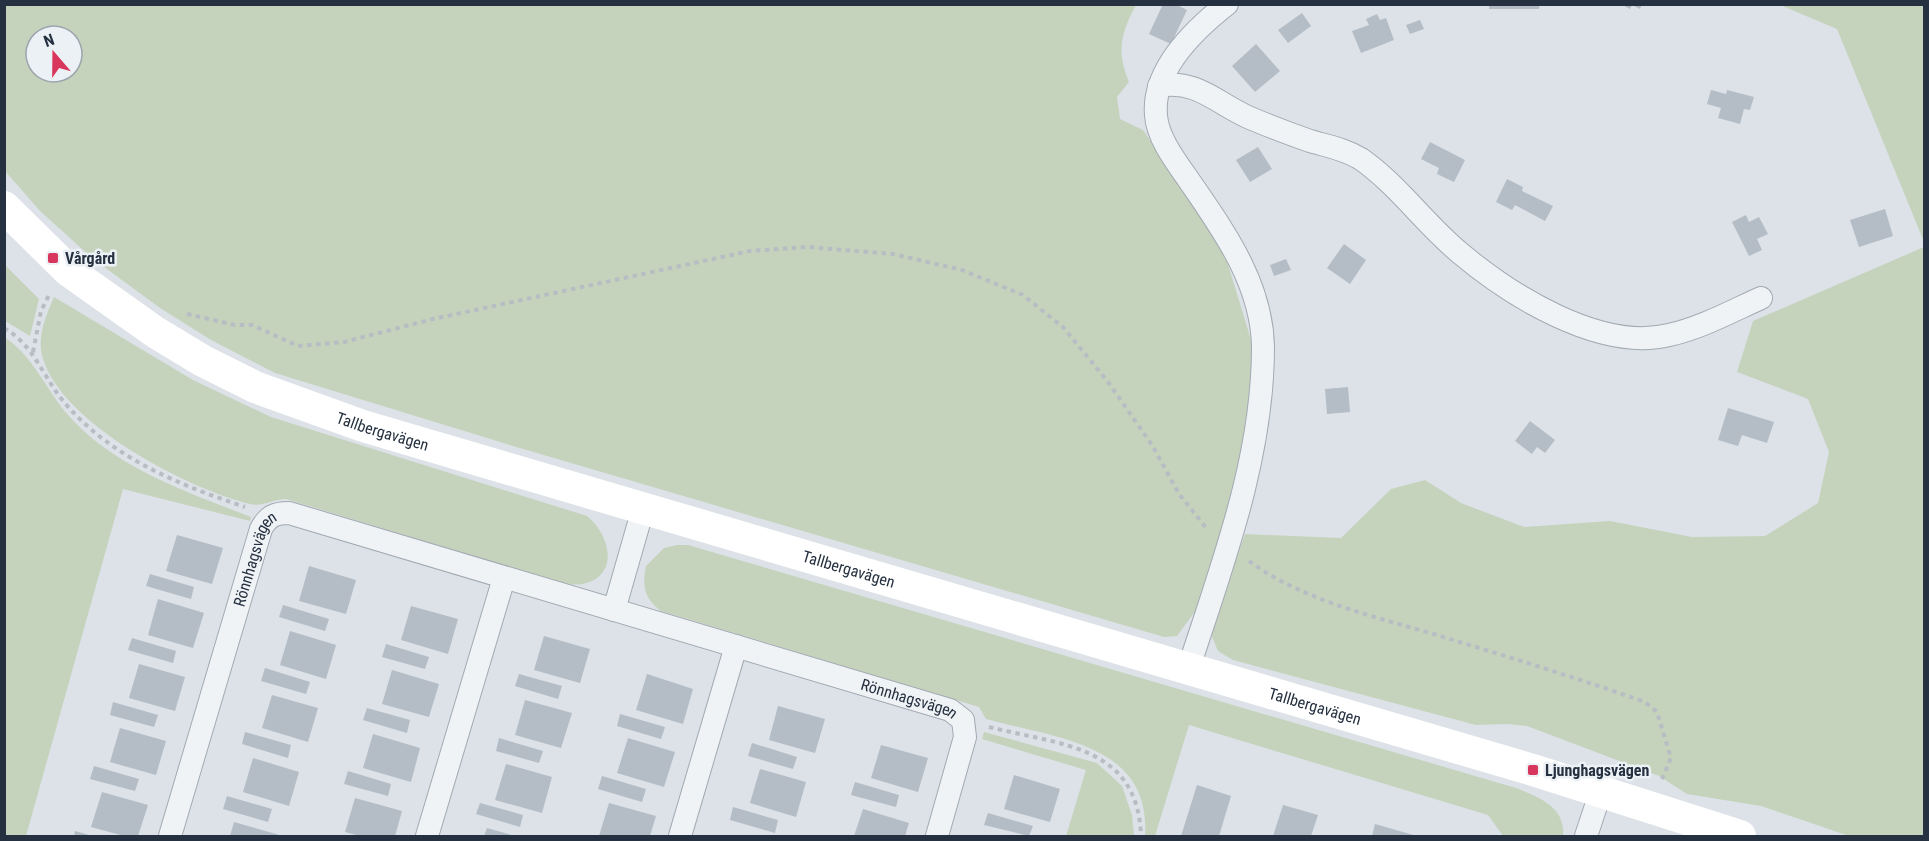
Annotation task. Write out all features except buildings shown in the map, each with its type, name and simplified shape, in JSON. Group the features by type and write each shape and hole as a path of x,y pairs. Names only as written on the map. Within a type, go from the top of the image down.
{"street":[{"path":"1188,670 1247,482 1257,429 1263,346 1259,312 1232,244 1178,164 1161,132 1156,115 1159,86 1179,51 1200,26 1227,4"},
{"path":"1159,86 1176,83 1191,86 1249,117 1309,141 1335,147 1360,159 1459,253 1525,300 1566,321 1611,334 1667,336 1761,298"},
{"name":"Tallbergavägen","path":"4,207 69,271 135,318 203,361 255,387 363,426 1601,792 1740,837"},
{"path":"614,610 643,509"},
{"name":"Rönnhagsvägen","path":"170,837 261,529 271,515 289,513 950,710 963,720 964,737 937,837"},
{"path":"427,837 504,578"},
{"path":"680,837 736,646"},
{"path":"1586,837 1601,792"}],"path":[{"path":"135,318 188,314 235,325 252,325 298,346 344,342 444,317 750,252 807,248 893,254 962,270 1023,295 1064,327 1108,382 1152,445 1179,494 1209,531 1228,546 1266,573 1326,599 1556,671 1645,702 1657,712 1671,758 1659,785"},
{"path":"33,353 41,310 47,297 69,271"},
{"path":"4,328 33,353 51,387 65,404 109,442 141,465 186,486 271,515"},
{"path":"963,720 1102,759 1124,778 1131,789 1140,818 1141,837"}],"green space":[{"path":"4,5 1136,5 1122,42 1122,61 1129,82 1117,97 1120,119 1143,130 1202,216 1226,258 1252,343 1248,434 1241,475 1197,609 1177,636 1164,637 513,446 275,373 211,340 160,308 92,258 40,211 5,171"},
{"path":"1780,5 1924,5 1924,242 1837,29"},
{"path":"1924,247 1924,836 1849,836 1761,806 1687,794 1659,776 1527,726 1476,725 1233,660 1218,651 1212,637 1213,623 1245,534 1341,538 1391,489 1425,480 1461,503 1524,527 1610,521 1692,537 1765,536 1818,503 1829,452 1808,399 1737,372 1753,321"},
{"path":"5,265 39,299 30,336 5,321"},
{"path":"54,297 193,380 271,417 587,516 601,532 605,542 607,562 604,571 597,578 583,584 563,583 286,499 250,504 194,484 163,469 101,429 75,407 55,383 41,351 41,335"},
{"path":"4,337 23,353 68,415 107,450 177,488 251,517 250,521 123,489 26,836 4,836"},
{"path":"688,545 1516,788 1542,799 1556,810 1563,826 1563,836 1503,836 1488,815 1189,725 1155,836 1145,836 1143,805 1132,781 1116,763 1094,750 1041,732 986,719 979,707 661,611 651,601 646,591 644,580 646,566 664,548"},
{"path":"984,732 1097,763 1122,786 1132,815 1134,836 1066,836 1086,770 982,739"}],"place":[{"name":"Vårgård","path":"53,258"},
{"name":"Ljunghagsvägen","path":"1533,770"}]}
